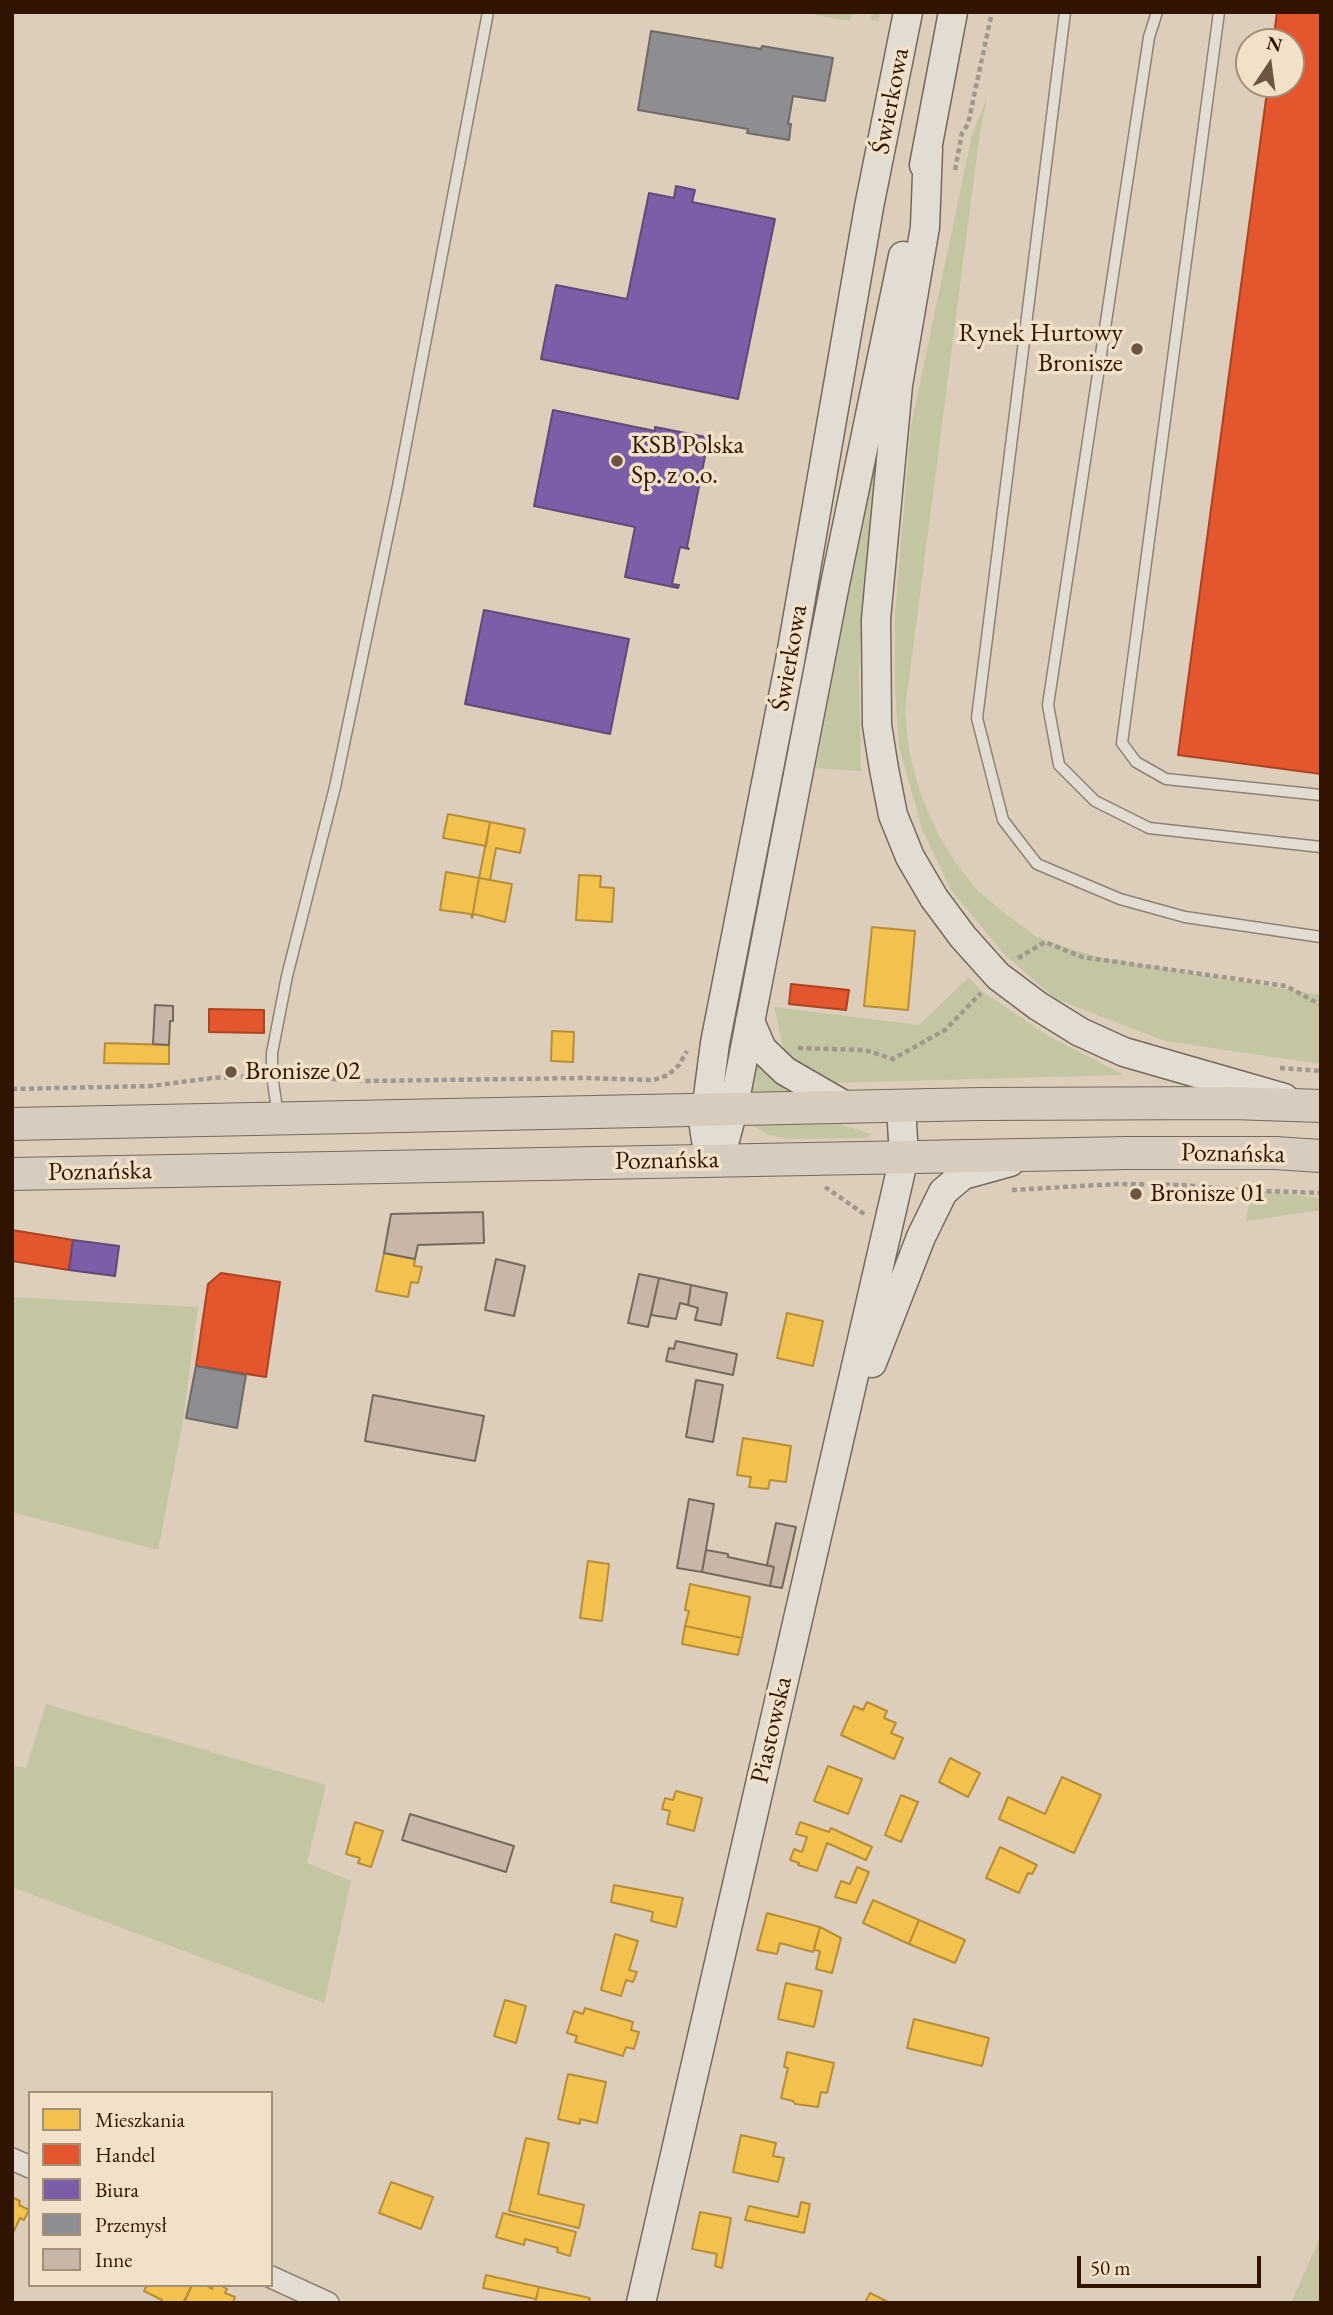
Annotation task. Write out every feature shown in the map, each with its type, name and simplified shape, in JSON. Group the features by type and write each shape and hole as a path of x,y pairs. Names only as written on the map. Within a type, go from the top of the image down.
{"main road":[{"name":"Poznańska","path":"12,1124 981,1104 1315,1105"},
{"name":"Poznańska","path":"12,1174 1038,1154 1275,1153 1321,1156"}],"street":[{"name":"Świerkowa","path":"719,1110 717,1033 790,661 869,207 908,12"},
{"name":"Świerkowa","path":"716,1161 706,1140 750,1021 875,381 928,149 953,12"},
{"path":"928,149 925,227 898,385 876,619 877,724 893,815 910,857 934,898 963,937 998,976 1038,1006 1080,1032 1124,1052 1315,1105"},
{"path":"750,1021 762,1049 785,1071 849,1108"},
{"name":"Piastowska","path":"641,2303 904,1157 901,1107"},
{"path":"832,1471 921,1237 943,1192 963,1175 1038,1154"},
{"path":"273,2278 328,2303"}],"lane":[{"path":"279,1119 272,1075 272,1053 286,976 335,787 398,486 488,12"},
{"path":"1065,12 977,718 1003,820 1037,864 1120,900 1185,917 1321,937"},
{"path":"1157,12 1149,37 1048,705 1059,765 1095,801 1149,828 1321,846"},
{"path":"1219,12 1122,743 1136,762 1166,779 1321,795"}],"path":[{"path":"952,183 962,133 968,124 992,12"},
{"path":"1016,960 1045,942 1082,957 1286,986 1321,1005"},
{"path":"786,1047 865,1050 893,1059 945,1030 987,986"},
{"path":"12,1089 151,1086 212,1078 272,1075 364,1082 584,1078 654,1080 668,1075 679,1065 689,1040"},
{"path":"1271,1067 1321,1071"},
{"path":"1117,1184 1321,1193"}],"green space":[{"path":"799,12 871,12 852,15 850,21"},
{"path":"871,12 880,12 878,21 871,20"},
{"path":"987,97 979,139 905,710 909,751 921,795 938,834 955,862 978,891 1037,937 1107,959 1321,995 1321,1064 1165,1041 1056,999 1005,955 951,890 922,829 899,747 895,689 895,613 911,426 972,135"},
{"path":"877,442 859,672 861,771 816,768"},
{"path":"969,977 980,990 1050,1037 1124,1075 828,1083 786,1059 774,1007 919,1025"},
{"path":"754,1059 787,1091 787,1092 748,1093"},
{"path":"835,1122 870,1134 867,1138 788,1139 769,1135 751,1125"},
{"path":"1252,1190 1321,1198 1321,1210 1246,1221"},
{"path":"12,1297 198,1307 182,1427 158,1550 12,1512"},
{"path":"46,1704 326,1785 307,1863 351,1881 324,2003 12,1887 12,1765 26,1768"},
{"path":"1321,2235 1321,2303 1291,2303"}],"building: Mieszkania":[{"path":"448,814 490,822 486,846 443,838"},
{"path":"490,822 525,829 520,853 496,848 490,880 479,878"},
{"path":"446,872 479,878 472,918 471,914 440,910"},
{"path":"579,875 601,876 600,887 614,888 612,922 576,920"},
{"path":"479,878 512,884 505,922 474,914 472,918"},
{"path":"872,927 915,931 908,1010 864,1006"},
{"path":"552,1031 574,1032 573,1062 551,1061"},
{"path":"105,1043 169,1045 169,1064 104,1063"},
{"path":"384,1253 415,1259 414,1266 422,1267 418,1283 411,1282 408,1297 376,1291"},
{"path":"787,1313 823,1321 813,1366 777,1358"},
{"path":"743,1438 791,1446 786,1482 770,1480 768,1489 749,1487 751,1477 737,1475"},
{"path":"588,1561 609,1564 602,1621 580,1618"},
{"path":"690,1584 750,1597 742,1638 685,1626 689,1611 685,1610"},
{"path":"685,1626 742,1638 738,1655 682,1644"},
{"path":"867,1702 887,1711 884,1718 896,1723 891,1733 903,1738 894,1759 841,1735 854,1706 863,1710"},
{"path":"950,1758 980,1773 968,1797 939,1782"},
{"path":"828,1766 862,1779 848,1814 814,1801"},
{"path":"1062,1777 1101,1795 1074,1853 999,1819 1008,1797 1045,1814"},
{"path":"676,1791 702,1798 694,1831 667,1824 670,1811 662,1809 665,1798 673,1800"},
{"path":"901,1795 918,1802 901,1842 885,1835"},
{"path":"355,1822 383,1831 371,1867 358,1863 360,1858 346,1854"},
{"path":"800,1822 829,1832 831,1828 872,1847 866,1860 827,1843 817,1871 798,1865 799,1863 790,1860 794,1849 802,1852 807,1837 796,1834"},
{"path":"1000,1847 1037,1865 1032,1874 1028,1873 1019,1893 986,1878"},
{"path":"857,1867 869,1872 856,1903 835,1897 841,1881 850,1884"},
{"path":"614,1885 683,1898 676,1927 651,1921 653,1912 611,1902"},
{"path":"873,1900 919,1920 909,1944 863,1923"},
{"path":"767,1913 820,1927 813,1952 780,1943 777,1954 757,1950"},
{"path":"919,1920 965,1940 955,1963 909,1944"},
{"path":"820,1927 841,1938 832,1973 816,1969 820,1951 814,1950"},
{"path":"615,1934 638,1941 629,1970 637,1972 633,1982 626,1980 621,1996 601,1990"},
{"path":"786,1983 822,1991 814,2027 778,2019"},
{"path":"505,2000 526,2006 516,2043 494,2036"},
{"path":"585,2008 633,2022 631,2030 639,2032 634,2049 626,2047 623,2056 575,2042 577,2036 567,2033 574,2011 583,2014"},
{"path":"914,2019 989,2038 982,2066 907,2048"},
{"path":"787,2052 834,2063 827,2093 821,2092 818,2107 795,2104 781,2098 788,2068 784,2067"},
{"path":"568,2074 606,2082 597,2123 580,2119 580,2124 558,2119"},
{"path":"741,2135 776,2143 773,2156 784,2158 778,2182 733,2172"},
{"path":"526,2138 549,2143 538,2194 584,2205 579,2228 509,2211"},
{"path":"391,2182 433,2197 421,2229 379,2213"},
{"path":"12,2197 20,2201 19,2205 28,2212 24,2220 20,2218 12,2235"},
{"path":"801,2202 810,2204 804,2233 745,2220 749,2206 798,2217"},
{"path":"700,2212 731,2218 722,2268 715,2266 717,2254 692,2249"},
{"path":"503,2213 576,2232 570,2256 557,2252 558,2248 525,2239 524,2245 496,2237"},
{"path":"486,2275 539,2287 536,2299 483,2288"},
{"path":"146,2287 191,2287 183,2303 161,2302 162,2300 144,2291"},
{"path":"191,2287 224,2287 227,2289 225,2293 235,2297 233,2303 184,2303"},
{"path":"539,2287 590,2298 589,2303 535,2303"},
{"path":"870,2293 890,2303 865,2303"}],"building: Handel":[{"path":"1277,12 1321,12 1321,774 1178,755 1266,98 1305,98 1305,28 1275,28"},
{"path":"791,984 849,990 846,1010 789,1004"},
{"path":"209,1009 264,1010 264,1033 209,1032"},
{"path":"12,1230 73,1240 69,1270 12,1261"},
{"path":"221,1273 280,1282 266,1377 196,1366 208,1284"}],"building: Biura":[{"path":"676,186 695,190 692,202 775,219 738,399 541,359 556,285 627,299 649,193 674,198"},
{"path":"553,410 655,431 655,427 709,436 687,547 689,549 680,547 672,584 679,585 678,588 625,577 635,527 534,506"},
{"path":"484,610 629,639 610,734 465,704"},
{"path":"73,1240 119,1246 115,1276 69,1270"}],"building: Przemysł":[{"path":"651,31 833,58 825,101 793,96 788,124 791,124 789,140 747,133 748,129 638,110"},
{"path":"196,1366 246,1375 237,1428 186,1418"}],"building: Inne":[{"path":"155,1005 173,1006 169,1045 153,1044"},
{"path":"483,1212 484,1243 418,1245 415,1259 384,1253 391,1214"},
{"path":"496,1259 525,1266 514,1316 485,1310"},
{"path":"639,1274 659,1278 648,1327 628,1323"},
{"path":"659,1278 691,1285 688,1305 680,1303 676,1319 651,1315"},
{"path":"691,1285 727,1293 721,1325 695,1320 698,1308 688,1305"},
{"path":"676,1341 737,1354 733,1375 666,1361 669,1348 674,1349"},
{"path":"696,1380 723,1385 713,1442 686,1437"},
{"path":"373,1395 484,1416 475,1461 365,1441"},
{"path":"689,1499 714,1504 702,1572 677,1568"},
{"path":"776,1523 796,1527 782,1588 770,1586 774,1567 767,1565"},
{"path":"706,1550 774,1567 770,1586 702,1572"},
{"path":"410,1814 514,1846 506,1872 402,1840"}],"place":[{"name":"Rynek Hurtowy Bronisze","path":"1137,349"},
{"name":"KSB Polska Sp. z o.o.","path":"617,461"},
{"name":"Bronisze 02","path":"231,1072"},
{"name":"Bronisze 01","path":"1136,1194"}]}
